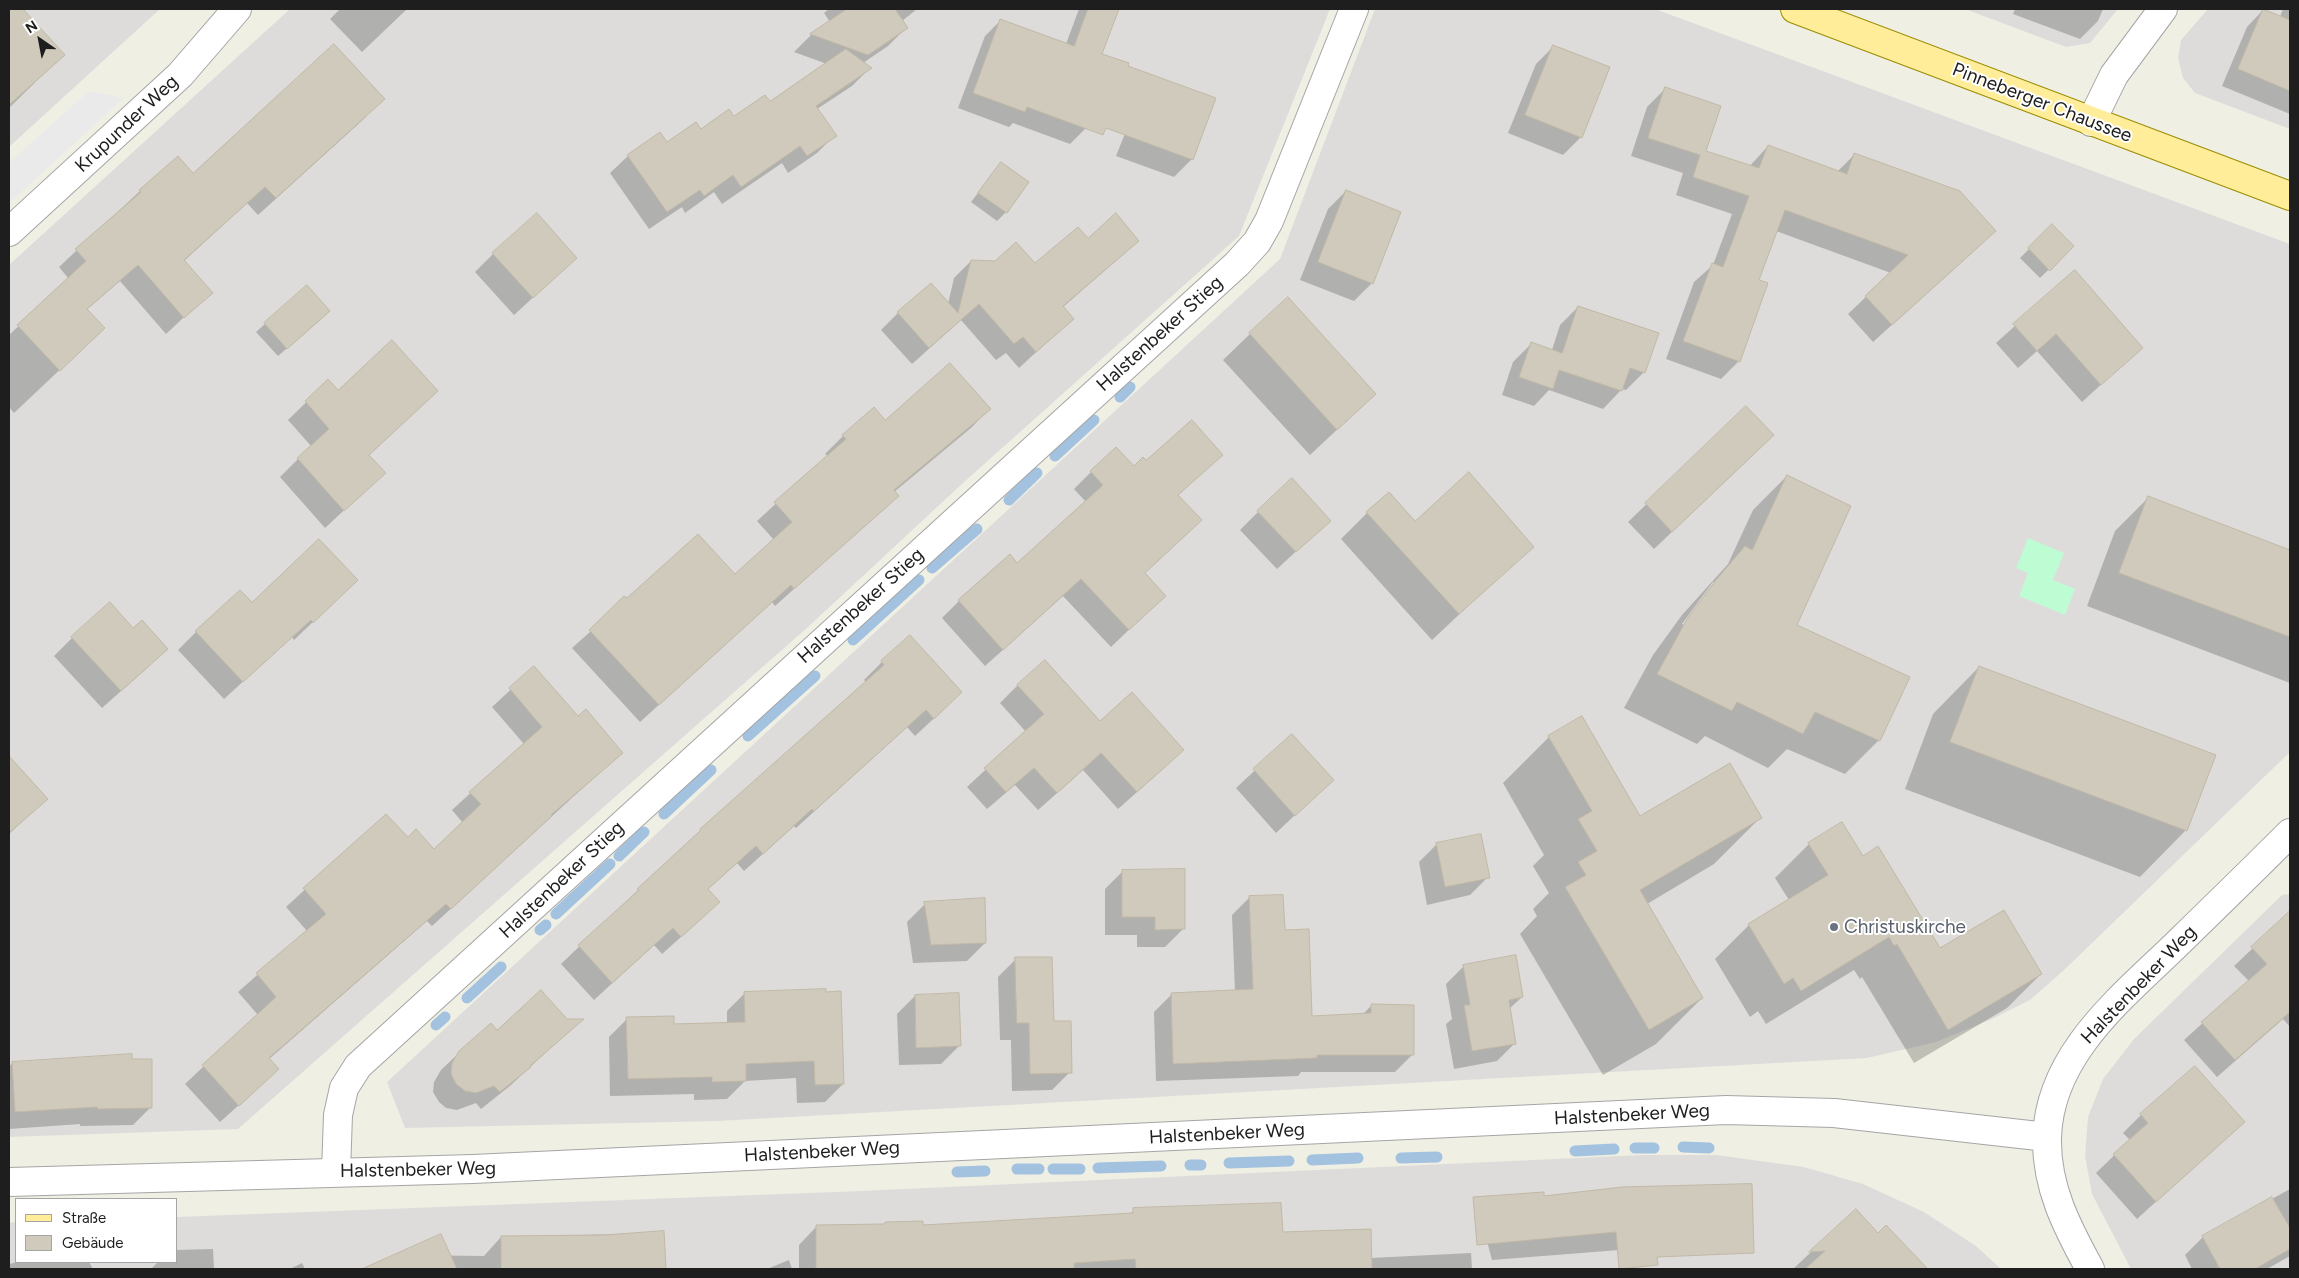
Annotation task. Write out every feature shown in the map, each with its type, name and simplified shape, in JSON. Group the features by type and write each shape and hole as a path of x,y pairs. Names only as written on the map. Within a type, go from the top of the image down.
{"main road":[{"name":"Pinneberger Chaussee","path":"1795,9 2290,196"}],"street":[{"name":"Krupunder Weg","path":"9,232 180,75 237,9"},
{"name":"Halstenbeker Stieg","path":"336,1172 338,1115 344,1088 358,1066 1229,271 1257,242 1269,221 1354,9"},
{"path":"2091,122 2114,75 2163,9"},
{"name":"Halstenbeker Weg","path":"9,1182 473,1169 1726,1110 1834,1113 2047,1137 2052,1102 2066,1067 2088,1032 2290,833"},
{"path":"2047,1137 2049,1169 2054,1195 2064,1221 2090,1269"}],"shaded area":[{"path":"9,9 160,9 9,147"},
{"path":"290,9 1330,9 1239,236 963,483 808,627 238,1129 9,1137 9,265"},
{"path":"1375,9 1655,9 2290,244 2290,752 2063,971 2030,1000 1992,1019 1936,1042 1867,1058 717,1121 405,1128 387,1082 1280,259"},
{"path":"1965,9 2118,9 2090,43 2066,47"},
{"path":"2208,9 2290,9 2290,129 2195,93 2183,78 2178,58 2181,40"},
{"path":"89,91 124,98 9,203 9,163"},
{"path":"2290,894 2290,1269 2131,1269 2092,1194 2085,1156 2088,1117 2103,1079 2134,1039 2282,895"},
{"path":"1642,1155 1716,1155 1804,1167 1863,1184 1924,1212 1976,1246 2001,1269 9,1269 9,1223 15,1222 15,1263 178,1263 178,1217 861,1191"}],"green space":[{"path":"2028,538 2064,553 2053,580 2075,589 2065,615 2019,596 2028,573 2016,568"}],"building":[{"path":"9,9 23,9 65,55 9,105"},
{"path":"847,9 895,9 908,28 868,55 810,34"},
{"path":"1088,9 1119,9 1102,54 1129,63 1128,66 1216,98 1193,160 1106,128 1103,135 1027,107 1025,112 973,93 1000,19 1074,46"},
{"path":"2263,9 2290,20 2290,91 2238,69"},
{"path":"334,44 385,99 276,198 265,187 184,260 213,293 184,318 138,265 87,309 105,328 60,371 17,325 86,261 75,249 141,192 139,190 178,156 193,173"},
{"path":"1553,45 1610,67 1582,138 1525,115"},
{"path":"846,49 872,68 816,106 837,136 807,156 800,146 741,187 733,175 704,196 700,190 667,212 627,155 660,132 667,142 696,122 701,129 729,109 734,116 765,95 770,101"},
{"path":"1665,87 1721,106 1706,151 1759,168 1768,145 1847,174 1854,153 1960,191 1996,231 1892,325 1865,296 1908,255 1785,210 1759,280 1768,283 1740,362 1683,341 1712,263 1723,267 1749,196 1693,177 1700,155 1648,138"},
{"path":"1001,162 1029,182 1007,213 978,193"},
{"path":"1346,190 1401,212 1373,284 1318,262"},
{"path":"537,213 577,258 533,298 492,253"},
{"path":"1116,213 1139,241 1063,306 1074,319 1036,352 1023,337 1014,344 979,304 929,348 897,312 931,283 958,313 971,260 995,261 1016,242 1035,263 1078,227 1088,238"},
{"path":"2052,224 2074,246 2050,271 2028,248"},
{"path":"2075,270 2143,348 2101,385 2056,334 2037,351 2013,324"},
{"path":"307,285 330,311 287,349 264,323"},
{"path":"1288,297 1376,394 1337,430 1249,333"},
{"path":"1578,306 1659,333 1645,373 1630,368 1622,391 1559,370 1553,389 1519,377 1531,342 1562,353"},
{"path":"392,340 438,391 369,455 386,473 344,511 297,458 329,429 305,401 328,379 338,390"},
{"path":"950,363 991,409 894,490 899,496 794,589 791,585 659,705 589,630 624,596 627,598 698,534 735,574 792,522 774,502 846,439 842,435 874,407 885,420"},
{"path":"1746,406 1774,435 1672,532 1645,503"},
{"path":"1192,420 1223,455 1178,495 1202,520 1145,573 1166,596 1129,630 1081,579 1003,650 958,600 1010,554 1017,563 1103,485 1090,471 1116,447 1134,466 1143,457 1146,460"},
{"path":"1469,472 1534,547 1459,614 1366,512 1389,492 1415,521"},
{"path":"1787,475 1851,506 1797,625 1910,677 1880,741 1815,712 1803,734 1737,702 1732,711 1657,674 1687,619 1716,580 1745,546 1752,550"},
{"path":"1292,478 1331,521 1296,552 1257,511"},
{"path":"2148,496 2290,550 2290,637 2119,573"},
{"path":"319,539 358,580 313,623 311,620 243,682 195,631 240,590 252,602"},
{"path":"110,602 133,628 142,620 168,649 121,691 71,637"},
{"path":"910,635 962,692 934,719 926,710 814,811 812,809 763,854 756,846 708,889 720,902 681,937 673,928 612,983 578,945 639,890 637,889 700,829 884,665 881,661"},
{"path":"1045,660 1100,721 1132,692 1184,750 1137,792 1101,753 1057,793 1034,768 1006,792 984,768 1044,714 1017,685"},
{"path":"534,666 578,716 586,709 623,753 551,815 451,909 446,904 269,1058 279,1069 239,1106 202,1065 276,997 256,973 326,914 303,888 386,814 408,837 416,829 434,849 481,804 469,792 542,727 509,688"},
{"path":"1979,666 2216,755 2187,831 1950,742"},
{"path":"1582,716 1640,816 1730,763 1762,818 1640,890 1703,998 1649,1030 1565,887 1586,875 1578,862 1597,851 1578,819 1592,811 1548,736"},
{"path":"1292,734 1334,780 1295,816 1253,769"},
{"path":"9,756 48,799 9,833"},
{"name":"Christuskirche","path":"1842,822 1863,856 1878,846 1940,948 2004,910 2042,974 1948,1030 1897,944 1894,946 1889,937 1801,991 1793,978 1784,984 1748,924 1828,875 1808,843"},
{"path":"1481,834 1490,878 1445,887 1436,843"},
{"path":"1185,869 1185,929 1155,930 1155,917 1122,917 1122,870"},
{"path":"1283,895 1285,930 1309,929 1312,1016 1371,1013 1371,1004 1414,1005 1414,1055 1317,1055 1317,1058 1173,1064 1171,993 1253,989 1249,896"},
{"path":"985,898 986,943 931,945 924,902"},
{"path":"2290,911 2290,1012 2235,1060 2201,1022 2267,964 2251,947"},
{"path":"1516,955 1523,997 1509,1000 1516,1044 1472,1051 1464,1005 1470,1005 1463,965"},
{"path":"1015,957 1052,957 1054,1021 1071,1021 1072,1073 1030,1074 1029,1023 1017,1023"},
{"path":"826,989 826,992 841,991 844,1084 815,1085 814,1061 746,1064 746,1081 712,1082 712,1077 628,1079 626,1017 674,1016 674,1024 745,1022 744,992"},
{"path":"541,990 567,1019 584,1019 500,1092 494,1086 476,1093 465,1091 456,1084 451,1074 452,1063 459,1051 491,1023 497,1030"},
{"path":"959,993 961,1046 916,1048 915,995"},
{"path":"132,1054 132,1059 152,1059 152,1108 98,1109 97,1107 15,1112 12,1062"},
{"path":"2195,1066 2245,1122 2156,1202 2113,1154 2148,1123 2140,1114"},
{"path":"1752,1184 1754,1253 1657,1257 1658,1265 1619,1269 1616,1232 1477,1245 1473,1197 1544,1192 1544,1196 1622,1187"},
{"path":"2272,1197 2290,1228 2290,1249 2255,1269 2220,1269 2202,1236"},
{"path":"1281,1203 1283,1232 1371,1229 1372,1269 1136,1269 1135,1259 1074,1263 1074,1269 816,1269 816,1225 885,1224 885,1222 923,1221 923,1225 1133,1213 1133,1208"},
{"path":"1856,1209 1878,1233 1886,1225 1928,1269 1805,1269 1825,1251 1809,1252"},
{"path":"664,1231 666,1269 501,1269 501,1236 605,1235"},
{"path":"441,1234 457,1269 362,1269"}],"waterway":[{"path":"1120,397 1130,387"},
{"path":"1055,456 1094,420"},
{"path":"1009,500 1037,473"},
{"path":"932,568 977,529"},
{"path":"853,640 919,580"},
{"path":"748,736 815,676"},
{"path":"664,814 711,770"},
{"path":"619,856 644,832"},
{"path":"556,914 610,864"},
{"path":"540,930 546,925"},
{"path":"467,998 501,967"},
{"path":"436,1025 445,1017"},
{"path":"1683,1147 1709,1148"},
{"path":"1635,1148 1654,1148"},
{"path":"1575,1151 1614,1149"},
{"path":"1401,1158 1437,1157"},
{"path":"1312,1160 1358,1158"},
{"path":"1229,1163 1289,1161"},
{"path":"1190,1165 1201,1165"},
{"path":"1098,1168 1161,1166"},
{"path":"1017,1169 1039,1169"},
{"path":"1053,1169 1080,1169"},
{"path":"957,1172 985,1171"}],"place":[{"name":"Christuskirche","path":"1834,927"}]}
